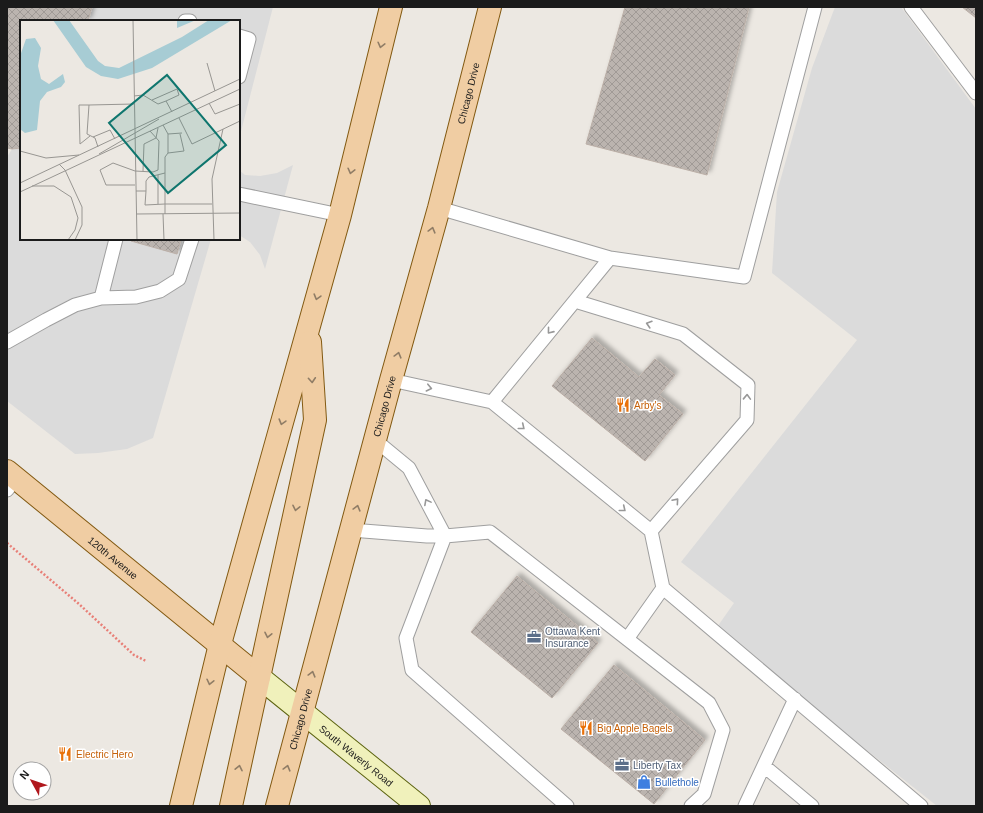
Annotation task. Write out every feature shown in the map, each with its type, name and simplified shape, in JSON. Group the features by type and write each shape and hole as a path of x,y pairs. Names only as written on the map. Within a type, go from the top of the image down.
{"main road":[{"path":"181,806 220,644 340,215 391,7"},
{"name":"Chicago Drive","path":"277,806 391,380 439,208 490,7"},
{"path":"231,806 315,420 309,327"},
{"name":"120th Avenue","path":"10,480 220,644"},
{"name":"South Waverly Road","path":"220,644 419,806"}],"lane":[{"path":"439,208 610,258 744,277 815,7"},
{"path":"911,7 976,93"},
{"path":"240,36 249,39 240,72"},
{"path":"240,194 340,215"},
{"path":"101,298 116,240"},
{"path":"7,342 75,305 101,298 136,297 160,291 179,280 192,240"},
{"path":"492,402 610,258"},
{"path":"575,301 683,334 748,385 747,420 651,531"},
{"path":"391,380 492,402 651,531 663,588 921,806"},
{"path":"375,440 409,468 446,536 406,638 412,670 567,806"},
{"path":"351,530 427,536 446,536 490,532 709,703 723,730 704,794 691,806"},
{"path":"627,639 663,588"},
{"path":"745,806 795,699"},
{"path":"764,766 812,806"}],"path":[{"path":"7,543 79,604 134,655 146,661"}],"shaded area":[{"path":"92,7 273,7 240,135 240,20 88,20"},
{"path":"835,7 901,7 976,109 976,806 937,806 715,630 734,603 681,562 857,340 772,273 777,192 812,68"},
{"path":"20,148 20,240 211,240 153,438 127,449 98,453 75,454 7,401 7,157 12,149"},
{"path":"293,165 265,269 260,255 250,242 240,236 240,171 245,175 260,176 277,173"}],"building":[{"path":"7,7 92,7 88,20 20,20 20,148 7,148"},
{"path":"625,7 749,7 707,175 586,144"},
{"path":"962,7 976,7 976,18"},
{"path":"132,240 181,240 177,254"},
{"name":"Arby's","path":"592,338 639,377 655,359 675,375 659,395 683,414 645,461 552,386"},
{"name":"Ottawa Kent Insurance","path":"517,576 598,643 552,698 471,632"},
{"path":"614,665 705,740 654,804 561,729"}],"place":[{"name":"Arby's","path":"623,405"},
{"name":"Ottawa Kent Insurance","path":"534,637"},
{"name":"Big Apple Bagels","path":"586,728"},
{"name":"Electric Hero","path":"65,754"},
{"name":"Liberty Tax","path":"622,765"},
{"name":"Bullethole","path":"644,782"}]}
